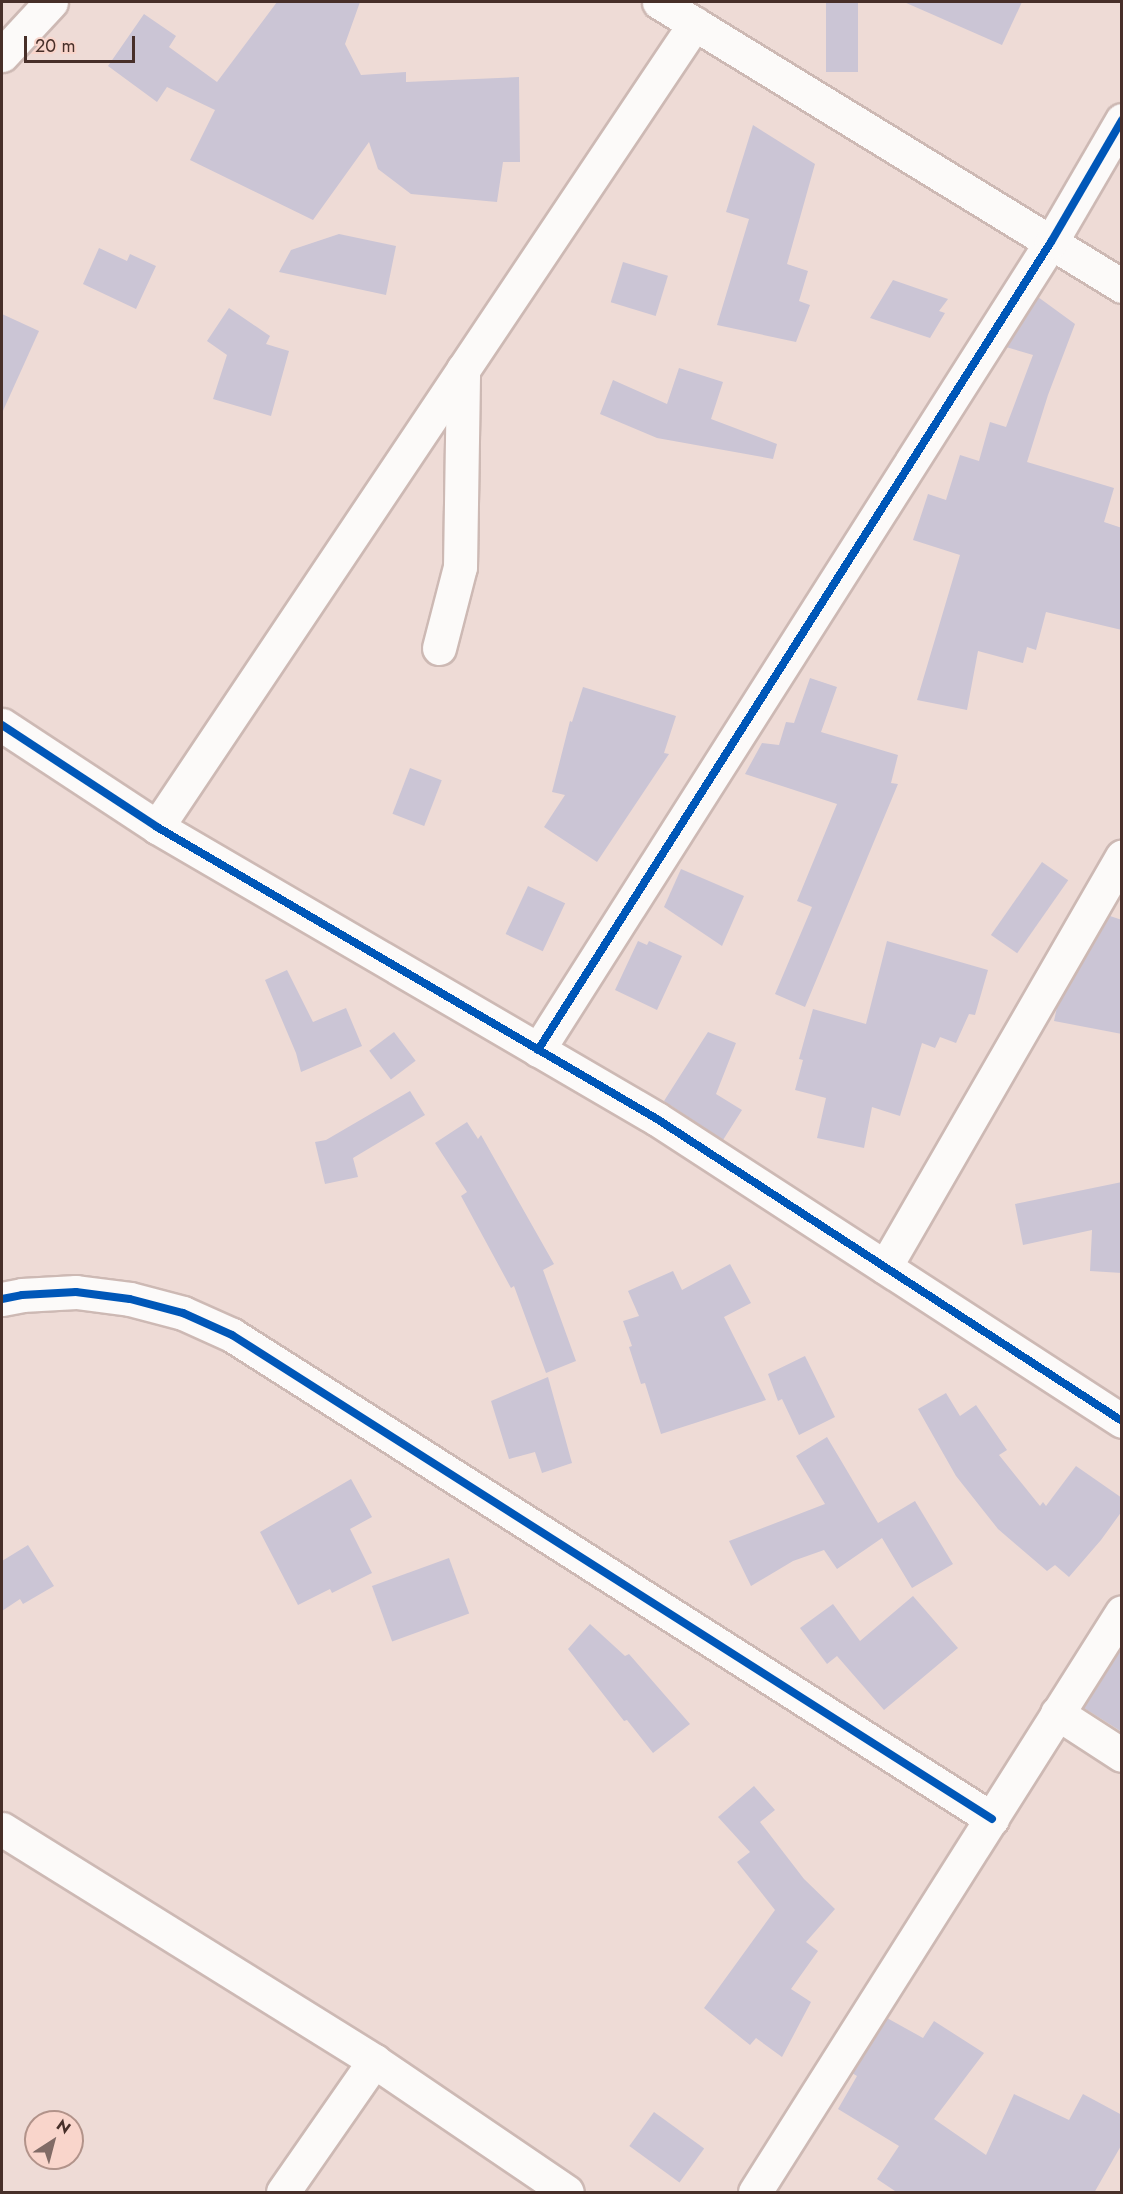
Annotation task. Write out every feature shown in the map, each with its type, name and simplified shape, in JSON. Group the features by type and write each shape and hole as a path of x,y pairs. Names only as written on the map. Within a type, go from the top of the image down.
{"street":[{"path":"2,55 51,2"},
{"path":"659,2 1122,286"},
{"path":"157,827 694,23"},
{"path":"538,1050 1051,242 1122,120"},
{"path":"439,648 460,567 463,369"},
{"path":"2,725 157,827 657,1119 1122,1420"},
{"path":"885,1267 1122,857"},
{"path":"2,1299 22,1295 76,1292 130,1299 183,1313 232,1335 992,1819"},
{"path":"755,2193 1122,1612"},
{"path":"1057,1713 1122,1755"},
{"path":"2,1829 374,2061 567,2193"},
{"path":"283,2193 374,2061"}],"building":[{"path":"277,2 360,2 345,44 361,75 406,72 406,82 519,77 520,162 503,162 497,202 411,194 378,169 369,142 313,220 190,160 215,110 167,87 157,102 108,66 144,14 176,36 169,47 217,82"},
{"path":"826,2 858,2 858,72 826,72"},
{"path":"904,2 1022,2 1002,45"},
{"path":"753,125 815,164 787,264 808,271 799,301 810,305 796,342 717,325 749,219 726,212"},
{"path":"339,234 396,246 386,295 279,272 291,250"},
{"path":"99,248 127,261 130,254 156,266 136,309 83,284"},
{"path":"623,262 668,276 656,316 611,302"},
{"path":"893,280 948,299 939,311 945,313 930,338 870,318"},
{"path":"1038,297 1075,324 1048,395 1027,462 1114,488 1104,522 1122,528 1122,630 1046,612 1036,650 1027,647 1023,663 978,651 967,710 917,700 960,555 913,540 928,494 946,500 960,455 979,461 990,422 1006,427 1033,355 1006,347"},
{"path":"229,308 270,336 266,344 289,351 271,416 213,399 227,355 207,341"},
{"path":"2,314 39,331 2,413"},
{"path":"679,368 723,382 711,419 777,444 773,459 657,438 600,414 613,380 667,404"},
{"path":"810,678 837,687 821,732 898,755 891,783 898,784 805,1007 775,994 812,907 797,901 837,804 745,774 762,743 779,745 786,722 794,723"},
{"path":"583,687 676,716 664,753 669,754 597,862 544,827 565,795 552,792 570,721 572,722"},
{"path":"410,768 442,780 424,826 392,814"},
{"path":"1042,862 1068,880 1017,953 991,935"},
{"path":"681,869 744,896 722,946 664,907"},
{"path":"528,886 565,903 543,951 506,934"},
{"path":"1110,916 1122,920 1122,1034 1054,1021 1057,1007"},
{"path":"638,941 647,945 649,941 682,956 657,1010 615,990"},
{"path":"887,941 988,970 975,1015 969,1014 956,1043 940,1037 935,1048 922,1043 900,1116 872,1107 864,1148 817,1138 826,1098 795,1090 803,1060 799,1059 813,1009 866,1024"},
{"path":"287,970 313,1022 346,1008 362,1046 301,1072 296,1053 265,980"},
{"path":"394,1032 416,1061 391,1079 369,1051"},
{"path":"708,1032 736,1043 716,1094 742,1110 723,1140 664,1101"},
{"path":"410,1091 425,1115 353,1158 358,1177 325,1184 315,1142 326,1140"},
{"path":"467,1122 478,1139 481,1135 554,1264 543,1270 576,1361 546,1373 514,1286 511,1288 461,1196 467,1192 435,1143"},
{"path":"1122,1182 1122,1273 1090,1271 1092,1230 1023,1245 1015,1204"},
{"path":"730,1264 751,1303 724,1317 766,1400 661,1434 645,1383 641,1384 623,1321 639,1316 628,1291 673,1271 682,1290"},
{"path":"805,1356 835,1417 799,1435 782,1399 778,1401 768,1374"},
{"path":"548,1377 572,1463 542,1473 535,1452 509,1459 491,1401"},
{"path":"946,1393 960,1416 976,1405 1007,1450 999,1455 1040,1506 1043,1502 1046,1506 1076,1466 1122,1498 1122,1511 1069,1577 1055,1565 1047,1571 998,1529 956,1476 918,1409"},
{"path":"827,1437 878,1523 915,1501 953,1564 912,1588 882,1538 837,1569 824,1550 793,1561 751,1586 729,1541 825,1504 796,1456"},
{"path":"351,1479 372,1517 350,1529 372,1573 332,1593 330,1589 298,1605 260,1532"},
{"path":"28,1545 54,1586 23,1604 20,1599 2,1611 2,1561"},
{"path":"449,1558 469,1613 392,1641 372,1586"},
{"path":"913,1596 958,1648 884,1710 837,1656 827,1664 800,1628 833,1604 860,1641"},
{"path":"590,1624 625,1656 629,1654 690,1724 653,1753 627,1720 624,1721 568,1649"},
{"path":"1122,1648 1122,1732 1084,1708"},
{"path":"754,1786 775,1810 760,1822 804,1879 835,1909 806,1942 818,1951 791,1989 811,2002 782,2057 756,2038 750,2045 704,2008 775,1910 737,1862 750,1852 718,1817"},
{"path":"887,2018 923,2038 934,2021 984,2053 934,2119 986,2155 1014,2094 1069,2120 1083,2094 1122,2115 1122,2144 1094,2193 898,2193 877,2179 899,2146 838,2109 857,2076 852,2073"},
{"path":"654,2112 704,2148 679,2182 629,2146"}],"cycle path":[{"path":"538,1050 1051,242 1122,120"},
{"path":"2,725 157,827 657,1119 1122,1421"},
{"path":"2,1299 22,1295 76,1292 130,1299 183,1313 232,1335 992,1819"}]}
